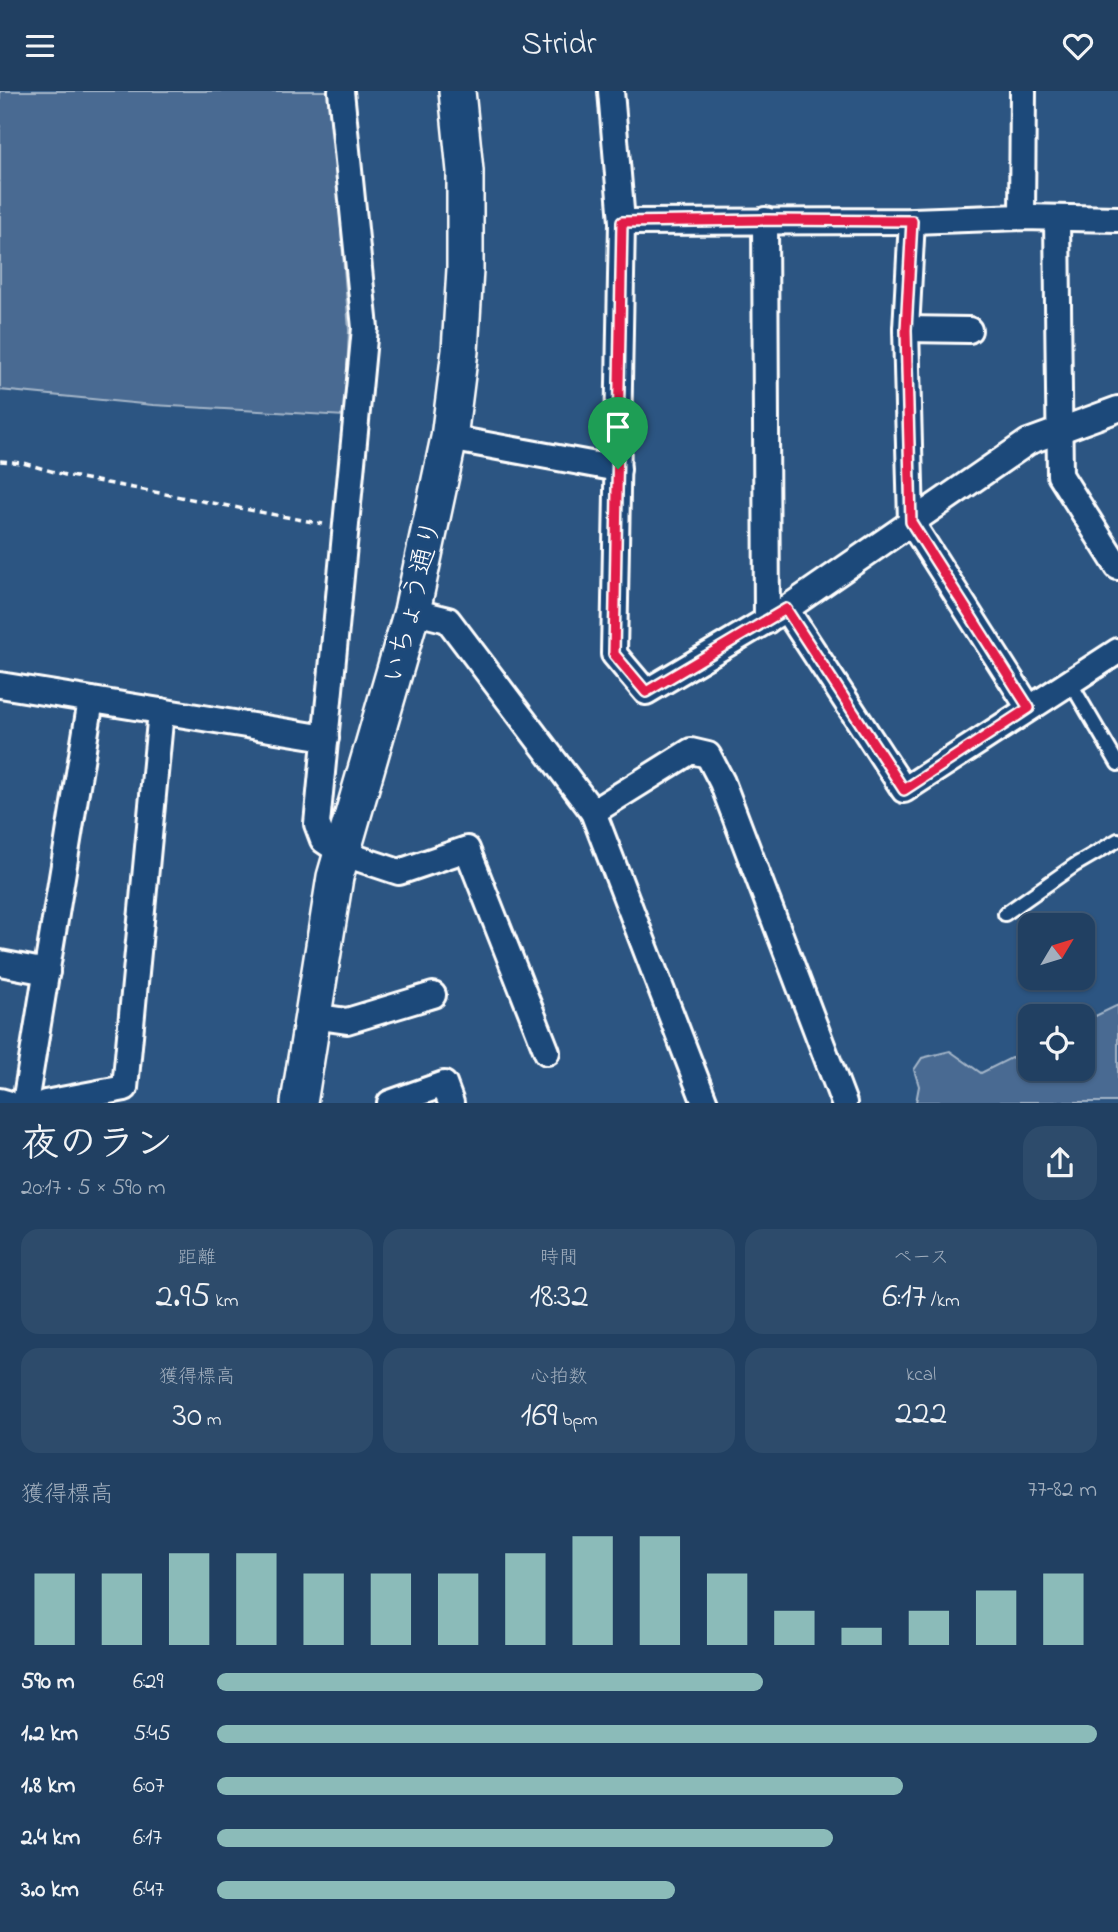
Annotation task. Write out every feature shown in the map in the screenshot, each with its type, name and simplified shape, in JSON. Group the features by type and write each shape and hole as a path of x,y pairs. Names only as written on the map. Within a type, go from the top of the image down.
{"street":[{"path":"341,91 365,328 317,824 323,840 342,853 398,872 467,849 547,1052"},
{"name":"いちょう通り","path":"299,1103 335,877 412,611 449,438 460,351 465,269 465,171 457,91"},
{"path":"611,91 622,222 614,654 646,692 777,615 1028,442 1118,409"},
{"path":"1022,218 1023,91"},
{"path":"622,222 1118,219"},
{"path":"765,220 777,615 904,790 1118,651"},
{"path":"1057,220 1060,475 1118,567"},
{"path":"912,221 906,330 911,522 1029,708"},
{"path":"906,330 969,330"},
{"path":"449,438 618,469"},
{"path":"412,611 448,620 593,812 705,1103"},
{"path":"0,685 326,738"},
{"path":"25,1103 91,700"},
{"path":"45,1103 125,1088 161,711"},
{"path":"593,812 691,751 708,755 722,782 844,1103"},
{"path":"0,963 47,972"},
{"path":"313,1016 347,1021 433,995"},
{"path":"390,1103 444,1084 451,1103"},
{"path":"0,1101 7,1103"}],"lane":[{"path":"1070,682 1118,764"},
{"path":"1005,914 1075,865 1118,840"}],"path":[{"path":"0,461 23,463 65,475 346,528"}],"shaded area":[{"path":"0,91 330,91 349,330 345,416 153,405 0,390"},
{"path":"1118,1005 1118,1102 916,1102 919,1086 914,1070 922,1058 950,1051 981,1073 1018,1054 1018,1081 1095,1081 1095,1016"}],"route":[{"path":"912,221 906,330 911,522 1029,708 904,790 786,609 646,692 614,654 618,469 622,222 912,221"}]}
